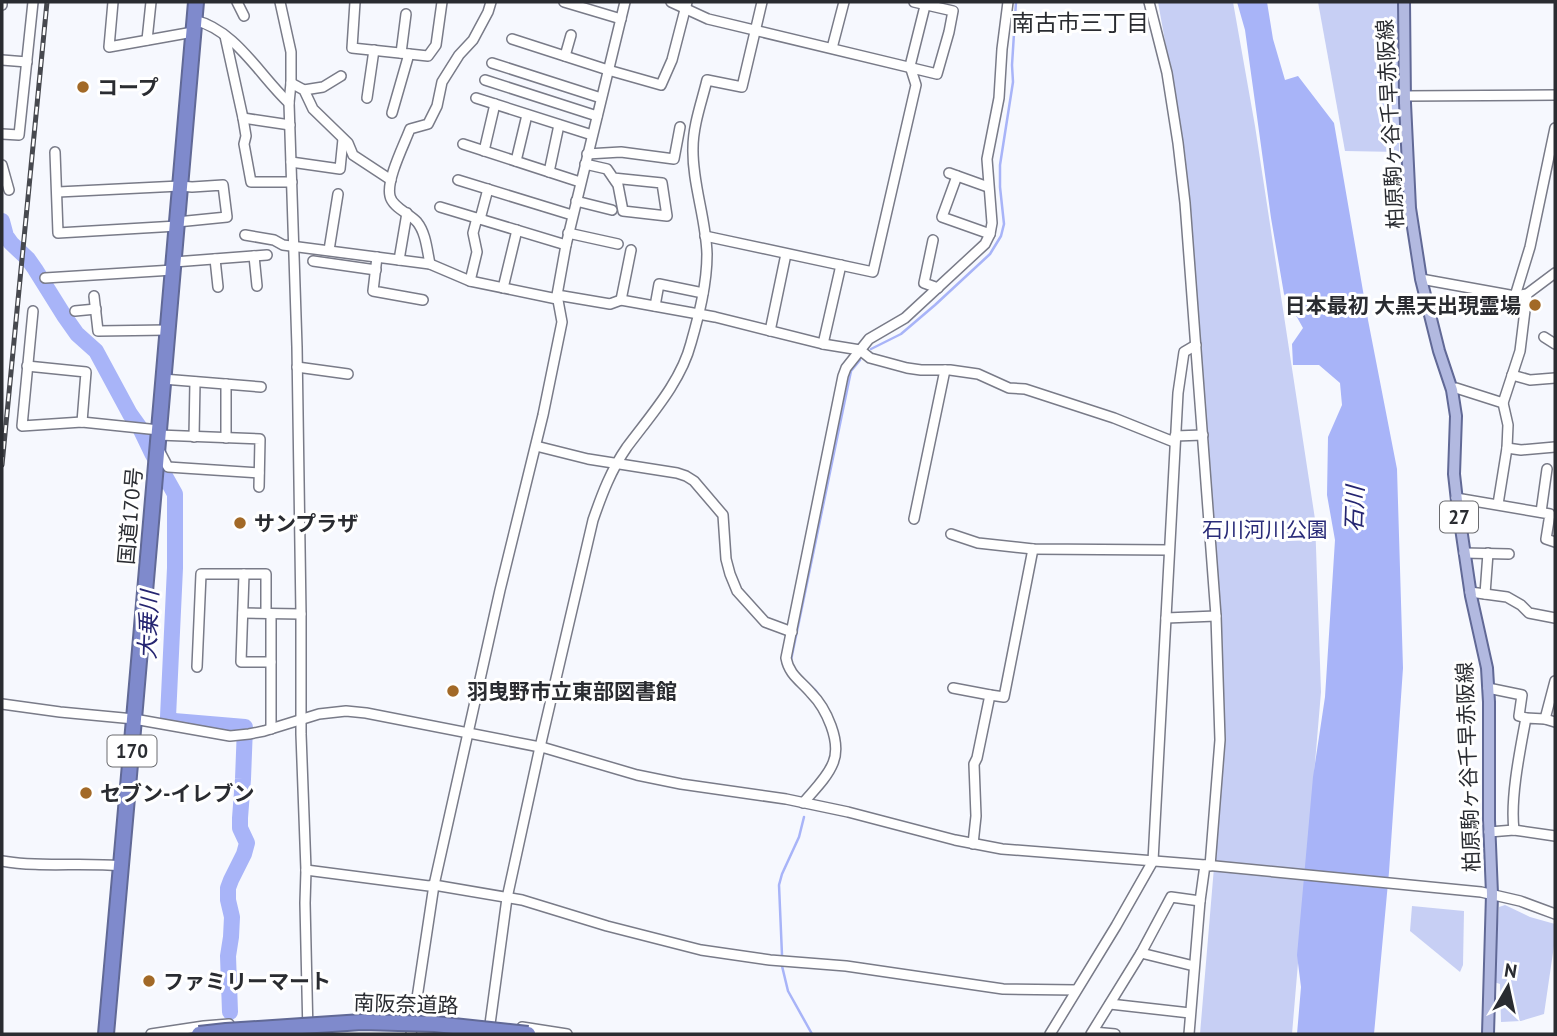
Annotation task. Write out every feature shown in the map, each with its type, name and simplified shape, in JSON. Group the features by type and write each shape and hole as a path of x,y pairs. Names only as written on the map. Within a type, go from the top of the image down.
{"highway":[{"name":"国道170号","path":"106,1034 196,2"},
{"name":"南阪奈道路","path":"199,1034 362,1022 435,1024 528,1034"},
{"name":"南阪奈道路","path":"266,1034 364,1028 488,1029"}],"main road":[{"name":"柏原駒ヶ谷千早赤阪線","path":"1404,2 1410,208 1421,279 1452,390 1456,416 1456,498 1471,592 1487,668 1488,1034"}],"street":[{"path":"2,134 19,135 33,2"},
{"path":"113,2 109,47 209,23 258,68 289,103"},
{"path":"147,40 150,2"},
{"path":"237,2 244,16"},
{"path":"279,2 291,52 289,103 297,367 300,734 306,870 308,1034"},
{"path":"355,2 352,48 428,55 436,45 442,2"},
{"path":"430,264 421,228 391,201 391,180 410,129 428,124 437,106 442,82 473,40 491,2"},
{"path":"564,2 621,19"},
{"path":"411,1034 434,885 467,733 536,446 562,321 557,297 568,233 625,2"},
{"path":"671,2 686,5 708,19 937,74 953,11 914,2"},
{"path":"488,1029 507,898 593,520 603,488 616,464 661,403 691,347 703,293 707,254 693,146 707,80 742,87 762,2"},
{"path":"832,48 844,2"},
{"path":"803,803 830,769 836,750 833,733 824,711 813,694 792,674 786,658 843,376 846,368 869,339 905,318 985,244 990,234 992,223 987,159 999,98 1008,2"},
{"path":"1149,2 1167,73 1185,203 1216,616 1220,740 1211,866 1200,901 1189,1034"},
{"path":"705,236 873,272 916,85 911,66 926,3"},
{"path":"512,39 661,85 672,60 686,5"},
{"path":"392,113 405,53 406,14"},
{"path":"565,56 571,35"},
{"path":"225,36 243,118 246,136 244,144 251,182 292,181"},
{"path":"368,98 374,50"},
{"path":"2,60 27,62"},
{"path":"492,63 601,98"},
{"path":"304,90 323,87 341,76"},
{"path":"536,96 541,79"},
{"path":"485,80 597,116"},
{"path":"291,83 304,90 313,109 348,143 353,155 391,180"},
{"path":"1405,96 1555,95"},
{"path":"476,98 592,135"},
{"path":"484,151 495,104"},
{"path":"516,161 527,115"},
{"path":"243,118 290,125"},
{"path":"549,172 559,125"},
{"path":"586,159 621,152 674,159 680,127"},
{"path":"1515,296 1530,247 1555,128"},
{"path":"291,162 340,169 343,139"},
{"path":"463,144 580,182"},
{"path":"55,152 58,233 177,224 227,217 223,185 58,192"},
{"path":"586,159 607,169 613,178 618,185 622,211 667,216 662,183 613,178"},
{"path":"2,165 9,190"},
{"path":"988,187 953,175 942,217 990,234"},
{"path":"458,180 572,215"},
{"path":"470,281 477,252 472,233 488,189"},
{"path":"329,250 338,194"},
{"path":"576,201 612,210"},
{"path":"440,207 566,244"},
{"path":"399,260 407,213"},
{"path":"503,288 517,230"},
{"path":"568,233 618,244"},
{"path":"245,235 274,240 283,245 430,264 470,281 503,288 610,304 621,300 698,314 859,350 870,358 907,368 978,374 1009,387 1025,389 1175,439 1203,435"},
{"path":"933,240 924,283 938,288"},
{"path":"621,300 631,250"},
{"path":"770,331 786,254"},
{"path":"45,278 267,255"},
{"path":"254,256 257,286"},
{"path":"377,257 373,291 423,300"},
{"path":"215,259 218,287"},
{"path":"313,261 376,270"},
{"path":"823,344 841,265"},
{"path":"1421,279 1515,296 1527,295 1555,273"},
{"path":"655,306 659,284 703,293"},
{"path":"1498,504 1507,448 1508,425 1503,403 1520,351 1527,295"},
{"path":"94,296 98,331 168,330"},
{"path":"75,311 96,309"},
{"path":"33,311 22,426 82,422 158,437 260,439 259,487"},
{"path":"1544,337 1555,344"},
{"path":"1050,1034 1153,861 1178,393 1184,352 1196,345"},
{"path":"27,366 86,372 82,422"},
{"path":"297,367 348,374"},
{"path":"914,519 945,370"},
{"path":"1512,375 1530,380 1555,378"},
{"path":"163,379 261,387"},
{"path":"194,437 195,382"},
{"path":"226,384 226,438"},
{"path":"1452,390 1456,388 1503,403"},
{"path":"158,437 168,467 260,473"},
{"path":"536,446 588,459 677,473 694,481 723,514 726,559 737,591 765,622 792,632"},
{"path":"1507,448 1521,450 1555,447"},
{"path":"1541,512 1547,470"},
{"path":"1456,498 1550,514 1546,539 1555,542"},
{"path":"951,534 978,543 1033,548 1169,550"},
{"path":"953,688 1004,697 1033,548"},
{"path":"1464,553 1509,554"},
{"path":"1485,594 1488,553"},
{"path":"197,667 201,574 267,574 271,729"},
{"path":"244,574 241,662 271,662"},
{"path":"1471,592 1507,597 1529,613 1555,618"},
{"path":"243,613 301,614"},
{"path":"1166,618 1216,616"},
{"path":"1488,688 1522,695 1519,716 1550,720 1555,681"},
{"path":"973,844 976,816 974,764 990,695"},
{"path":"2,704 134,719 230,736 271,729 319,714 346,711 366,713 540,747 659,779 848,812 1002,849 1487,893 1555,914"},
{"path":"1514,830 1512,817 1527,718"},
{"path":"1489,832 1514,830 1555,836"},
{"path":"2,861 17,864 121,866"},
{"path":"306,870 429,887 434,885 522,900 607,926 701,950 770,960 846,966 1003,989 1076,990"},
{"path":"1115,1034 1092,1033 1141,953 1171,897 1200,901"},
{"path":"1141,953 1194,966"},
{"path":"1110,1004 1190,1013"},
{"path":"151,1034 204,1026 360,1018 414,1018 488,1029 567,1034"}],"green space":[{"name":"石川河川公園","path":"1158,2 1233,2 1255,126 1315,519 1321,692 1292,1034 1200,1034 1224,748 1219,590 1185,153"},
{"path":"1318,2 1399,2 1399,152 1345,151"},
{"path":"1505,905 1530,917 1555,924 1544,1014 1521,1021 1501,1022 1500,984 1494,982 1499,907"},
{"path":"1412,906 1464,911 1463,965 1460,972 1410,931"}],"water":[{"name":"石川","path":"1237,2 1267,2 1273,39 1285,80 1298,76 1334,123 1397,469 1403,668 1389,872 1374,1034 1297,1034 1301,987 1297,955 1313,777 1325,697 1335,540 1327,495 1328,437 1342,405 1340,383 1319,365 1293,365 1292,344 1303,328 1284,294 1245,30"}],"waterway":[{"path":"871,349 901,334 935,305 990,254 1001,236 1004,224 1000,165 1013,82 1016,2"},
{"name":"大乗川","path":"2,221 11,243 28,259 77,334 96,351 175,494 175,568 168,717 174,721 245,727 240,828 247,843 228,888 232,917 228,956 230,1012"},
{"path":"792,662 851,371 860,360"},
{"path":"798,674 822,700"},
{"path":"782,955 779,885 799,837 804,817"},
{"path":"782,966 788,991 812,1034"}],"railway":[{"path":"2,465 47,2"}],"place":[{"name":"コープ","path":"83,87"},
{"name":"日本最初 大黒天出現霊場","path":"1535,305"},
{"name":"サンプラザ","path":"240,523"},
{"name":"羽曳野市立東部図書館","path":"453,691"},
{"name":"セブン-イレブン","path":"86,793"},
{"name":"ファミリーマート","path":"149,981"}],"district":[{"name":"南古市三丁目","path":"1080,22"}]}
